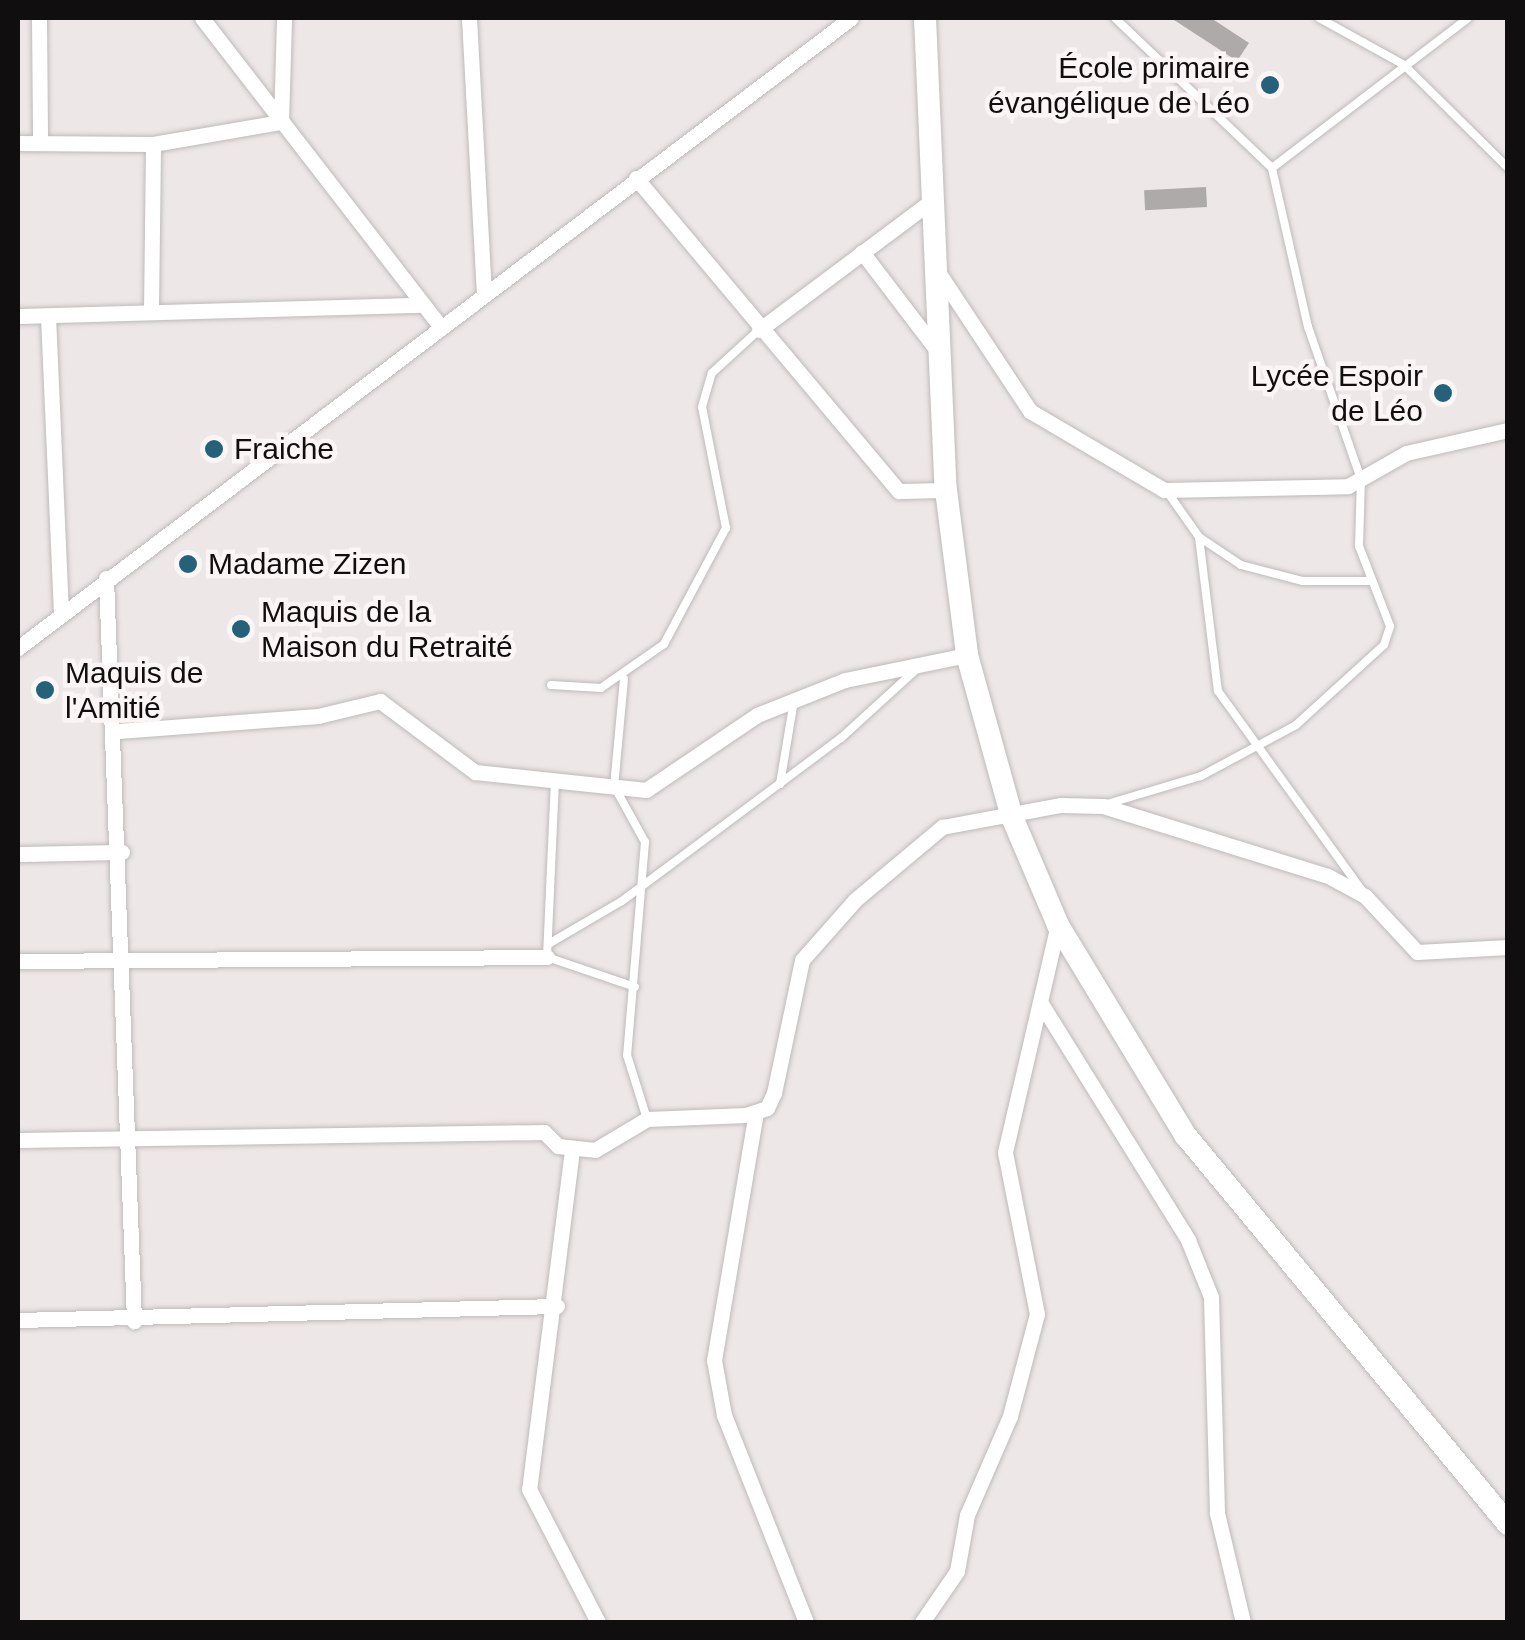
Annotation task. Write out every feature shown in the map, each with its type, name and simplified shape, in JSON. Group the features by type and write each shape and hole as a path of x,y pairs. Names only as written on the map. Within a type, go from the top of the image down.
{"street":[{"path":"40,18 40,144"},
{"path":"202,18 439,325"},
{"path":"281,122 284,18"},
{"path":"469,18 484,292"},
{"path":"18,648 439,325 851,18"},
{"path":"924,18 946,490 967,655 1012,817 1058,925 1186,1136 1508,1524"},
{"path":"18,144 153,144 281,122"},
{"path":"151,311 153,144"},
{"path":"636,178 758,330 899,491 946,490"},
{"path":"758,330 934,198"},
{"path":"862,252 942,356"},
{"path":"938,272 1030,411 1164,490 1361,479 1406,454 1508,430"},
{"path":"18,316 423,305"},
{"path":"48,316 60,613"},
{"path":"106,578 118,731 134,1321"},
{"path":"118,731 318,716 380,701 475,772 646,790 757,715 794,706 845,680 967,655"},
{"path":"806,1622 724,1415 714,1360 756,1112 774,1093 793,979 816,941 942,827 1102,806 1366,896 1417,952 1508,947"},
{"path":"18,854 122,852"},
{"path":"922,1622 957,1571 966,1516 1010,1416 1038,1314 1005,1152 1058,925"},
{"path":"18,961 549,950"},
{"path":"1042,1005 1188,1240 1211,1296 1217,1514 1242,1622"},
{"path":"18,1140 544,1132 572,1150 612,1144 627,1124 647,1119 756,1112"},
{"path":"572,1150 557,1306 529,1489 598,1622"},
{"path":"18,1320 134,1321 557,1306"}],"lane":[{"path":"1319,18 1404,65 1508,168"},
{"path":"1272,168 1468,18"},
{"path":"1102,806 1254,749 1296,725 1384,645 1388,602 1370,581 1360,546 1361,479 1308,327 1272,168 1121,20"},
{"path":"552,685 624,679 664,644 726,528 702,407 712,373 758,330"},
{"path":"1164,490 1199,537 1242,565 1303,581 1370,581"},
{"path":"1199,537 1218,691 1254,749 1366,896"},
{"path":"549,950 780,784 922,665"},
{"path":"624,679 614,786 645,842 627,1055 647,1119"},
{"path":"780,784 794,706"},
{"path":"549,950 554,780"},
{"path":"549,950 634,987"}],"building":[{"path":"1171,18 1211,18 1249,43 1237,61"},
{"path":"1206,187 1207,207 1145,210 1144,190"}],"place":[{"name":"École primaire évangélique de Léo","path":"1270,85"},
{"name":"Lycée Espoir de Léo","path":"1443,393"},
{"name":"Fraiche","path":"214,449"},
{"name":"Madame Zizen","path":"188,564"},
{"name":"Maquis de la Maison du Retraité","path":"241,629"},
{"name":"Maquis de l'Amitié","path":"45,690"}]}
